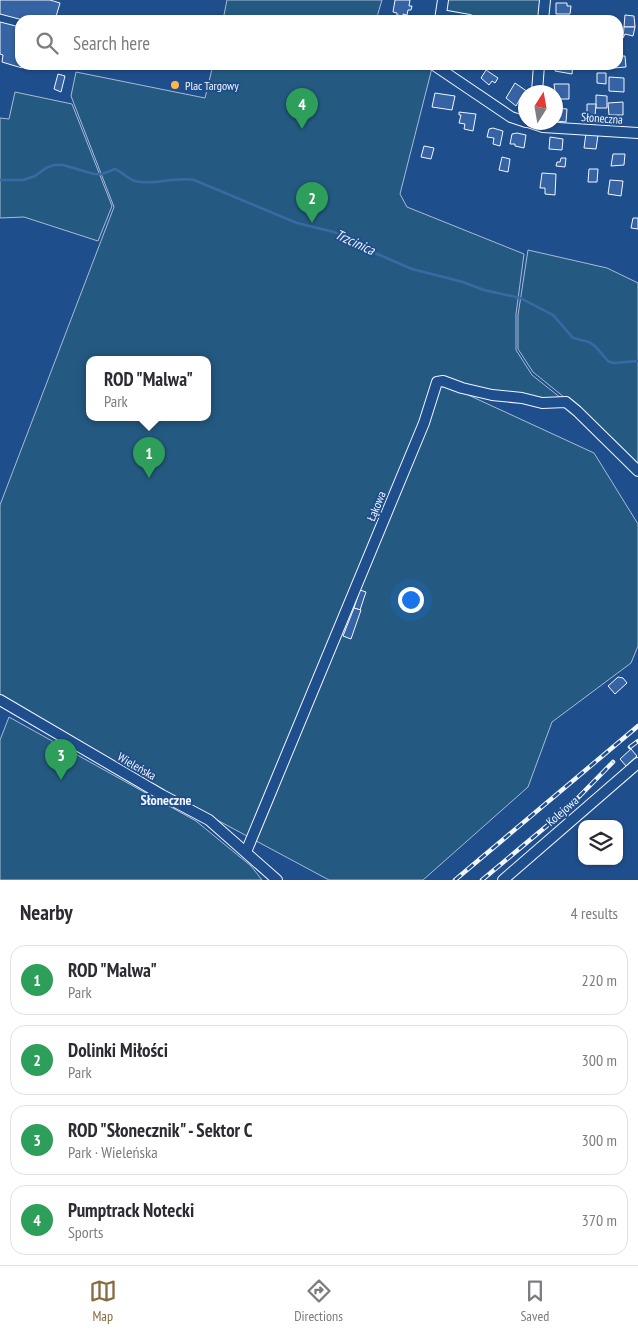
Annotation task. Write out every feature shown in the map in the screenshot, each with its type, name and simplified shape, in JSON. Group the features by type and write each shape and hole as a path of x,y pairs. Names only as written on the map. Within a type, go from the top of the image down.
{"street":[{"path":"440,15 443,0"},
{"path":"544,15 545,0"},
{"name":"Słoneczna","path":"441,70 511,117 518,119"},
{"path":"538,85 539,70"},
{"name":"Słoneczna","path":"563,127 638,133"},
{"name":"Łąkowa","path":"246,852 424,424 437,382 443,381 462,388 492,395 522,398 542,403 566,402 638,471"},
{"name":"Wieleńska","path":"0,700 162,795 209,820 277,880"},
{"name":"Kolejowa","path":"503,880 638,763"}],"shaded area":[{"path":"227,0 382,0 378,15 224,15"},
{"path":"447,0 540,0 538,15 467,15 445,11"},
{"path":"212,70 431,70 400,194 407,207 524,254 516,314 516,350 532,375 566,402 440,382 594,453 638,524 638,646 631,663 552,722 528,787 423,880 329,880 163,791 0,700 0,505 114,207 71,96 76,72 205,98"},
{"path":"15,92 72,104 112,206 98,241 24,217 0,218 0,118 9,119"},
{"path":"528,250 607,268 638,283 638,467 575,406 533,372 518,349 518,315"},
{"path":"9,717 196,821 251,866 262,880 0,880 0,740"}],"building":[{"path":"0,0 50,0 60,3 56,15 15,15 15,18 0,14"},
{"path":"395,0 410,0 409,6 412,6 411,10 408,10 407,15 397,15 397,13 393,12"},
{"path":"556,3 567,3 567,6 571,6 570,14 556,14"},
{"path":"625,15 634,16 635,27 624,27"},
{"path":"0,22 15,26 15,66 2,62 3,55 0,54"},
{"path":"624,27 635,27 633,36 625,34 623,38"},
{"path":"623,56 625,56 626,67 623,67"},
{"path":"486,70 498,78 495,83 492,81 489,85 481,78"},
{"path":"555,70 572,70 572,74"},
{"path":"597,73 606,73 606,84 597,83"},
{"path":"58,74 65,76 61,92 54,89"},
{"path":"609,77 624,78 624,92 609,91"},
{"path":"515,83 518,85 518,102 516,106 506,98"},
{"path":"569,84 569,99 563,99 563,85 554,85"},
{"path":"435,93 455,96 452,110 432,107"},
{"path":"596,95 607,96 607,108 596,108"},
{"path":"623,102 623,115 609,115 608,103"},
{"path":"587,104 596,104 595,116 587,115"},
{"path":"563,109 567,109 566,122 563,122"},
{"path":"459,112 476,114 473,131 464,129 465,124 459,123 461,115 459,115"},
{"path":"493,128 503,131 500,146 493,144 494,138 487,137 489,129"},
{"path":"586,133 598,135 596,149 584,148"},
{"path":"512,134 526,135 524,148 510,144"},
{"path":"550,137 563,139 562,150 549,149"},
{"path":"424,146 434,148 431,159 421,157"},
{"path":"613,154 625,154 624,165 611,166"},
{"path":"502,157 510,159 508,172 499,170"},
{"path":"561,158 566,158 565,167 556,166"},
{"path":"589,169 598,169 597,182 588,182"},
{"path":"542,173 556,174 555,195 545,194 545,188 540,188"},
{"path":"610,180 623,181 621,196 608,194"},
{"path":"633,218 638,218 638,229 631,228"},
{"path":"360,590 366,592 360,610 354,608"},
{"path":"354,608 361,610 351,639 343,636"},
{"path":"618,677 623,678 627,683 615,694 608,686"},
{"path":"631,749 637,756 626,766 620,759"}],"waterway":[{"name":"Trzcinica","path":"0,180 23,180 35,176 54,165 63,165 94,174 102,174 115,169 132,180 142,182 179,179 194,180 297,223 334,232 412,269 463,282 484,290 520,298 553,315 573,338 589,342 608,361 613,363 638,361"}],"railway":[{"path":"455,880 638,726"},
{"path":"630,747 638,741"},
{"path":"482,880 567,809 613,762"}],"place":[{"name":"Plac Targowy","path":"175,85"},
{"name":"Pumptrack Notecki","path":"302,129"},
{"name":"Dolinki Miłości","path":"312,223"},
{"name":"ROD \"Malwa\"","path":"149,478"},
{"name":"ROD \"Słonecznik\" - Sektor C","path":"61,780"}],"district":[{"name":"Słoneczne","path":"166,800"}]}
